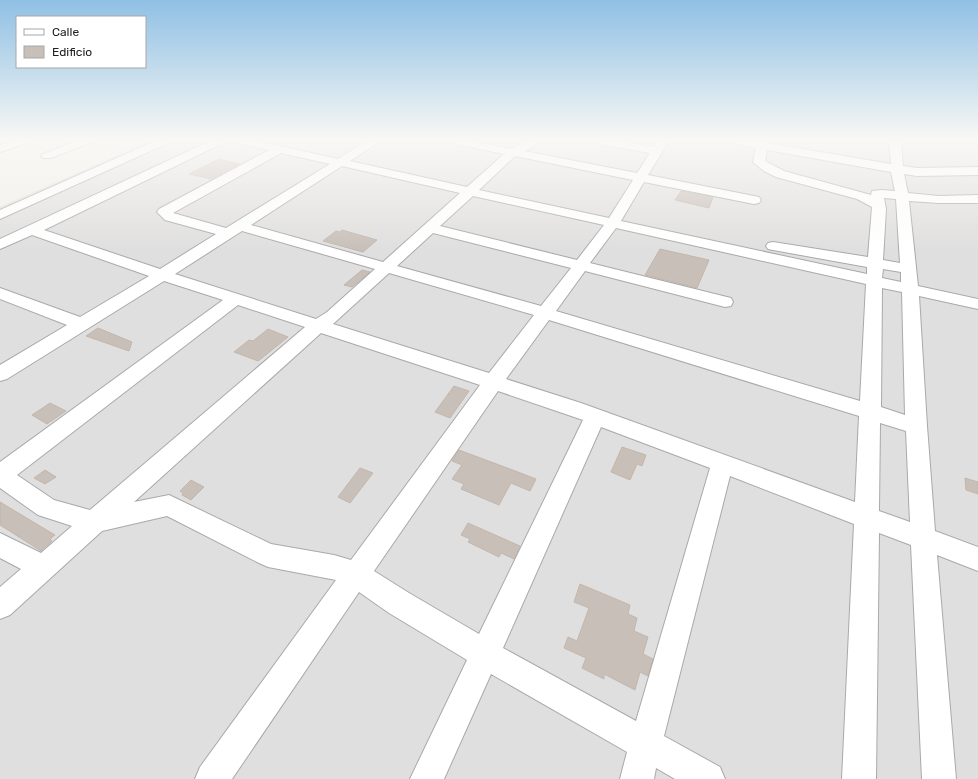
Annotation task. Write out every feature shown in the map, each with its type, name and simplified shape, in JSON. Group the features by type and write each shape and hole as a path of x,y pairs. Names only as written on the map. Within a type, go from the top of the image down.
{"street":[{"path":"0,215 83,177"},
{"path":"0,245 143,177"},
{"path":"228,177 164,212 170,217 234,230 387,268 545,313 916,426"},
{"path":"0,374 162,275 317,177"},
{"path":"408,177 471,192 736,239 909,279 978,304"},
{"path":"0,605 319,325 334,316 486,177"},
{"path":"638,177 754,200"},
{"path":"792,177 862,196 878,205"},
{"path":"898,177 902,197 909,279 916,426 939,779"},
{"path":"212,779 494,381 615,218 641,178"},
{"path":"860,779 866,519 874,272 878,205 877,194 936,200 978,199"},
{"path":"432,228 581,264 724,302"},
{"path":"32,230 235,299 494,381 574,408 722,465 978,560"},
{"path":"874,272 909,279"},
{"path":"0,293 81,324"},
{"path":"235,299 0,475 47,508 94,522 169,505 268,555 334,568 356,574 399,603 484,654 708,779"},
{"path":"427,779 595,417"},
{"path":"638,779 645,745 722,465"},
{"path":"0,545 43,567"}],"shaded area":[{"path":"67,177 978,177 978,779 0,779 0,207"}],"building":[{"path":"681,191 713,197 709,208 675,200"},
{"path":"342,230 377,240 363,252 323,241 336,231 340,232"},
{"path":"660,249 709,260 697,288 645,275"},
{"path":"362,270 370,272 352,287 344,285"},
{"path":"98,328 132,342 129,351 86,336"},
{"path":"268,329 288,337 258,361 234,352 249,340 253,341"},
{"path":"454,386 469,391 450,418 435,412"},
{"path":"50,403 66,411 47,424 32,415"},
{"path":"622,447 646,455 642,466 637,464 630,480 611,472"},
{"path":"459,450 536,479 530,491 511,483 499,505 461,489 464,484 452,479 462,465 452,461"},
{"path":"360,468 373,473 350,503 338,497"},
{"path":"45,470 56,477 45,484 34,478"},
{"path":"965,478 978,482 978,494 966,490"},
{"path":"191,480 204,487 191,500 182,495 183,493 180,491"},
{"path":"0,502 55,535 50,539 52,541 41,551 0,525"},
{"path":"468,523 520,546 514,559 501,553 499,557 468,542 470,539 461,535"},
{"path":"580,584 630,605 628,614 637,618 634,631 648,637 643,654 653,659 648,676 640,672 635,690 604,674 604,679 582,668 586,658 564,648 568,637 577,641 589,608 574,602"}]}
